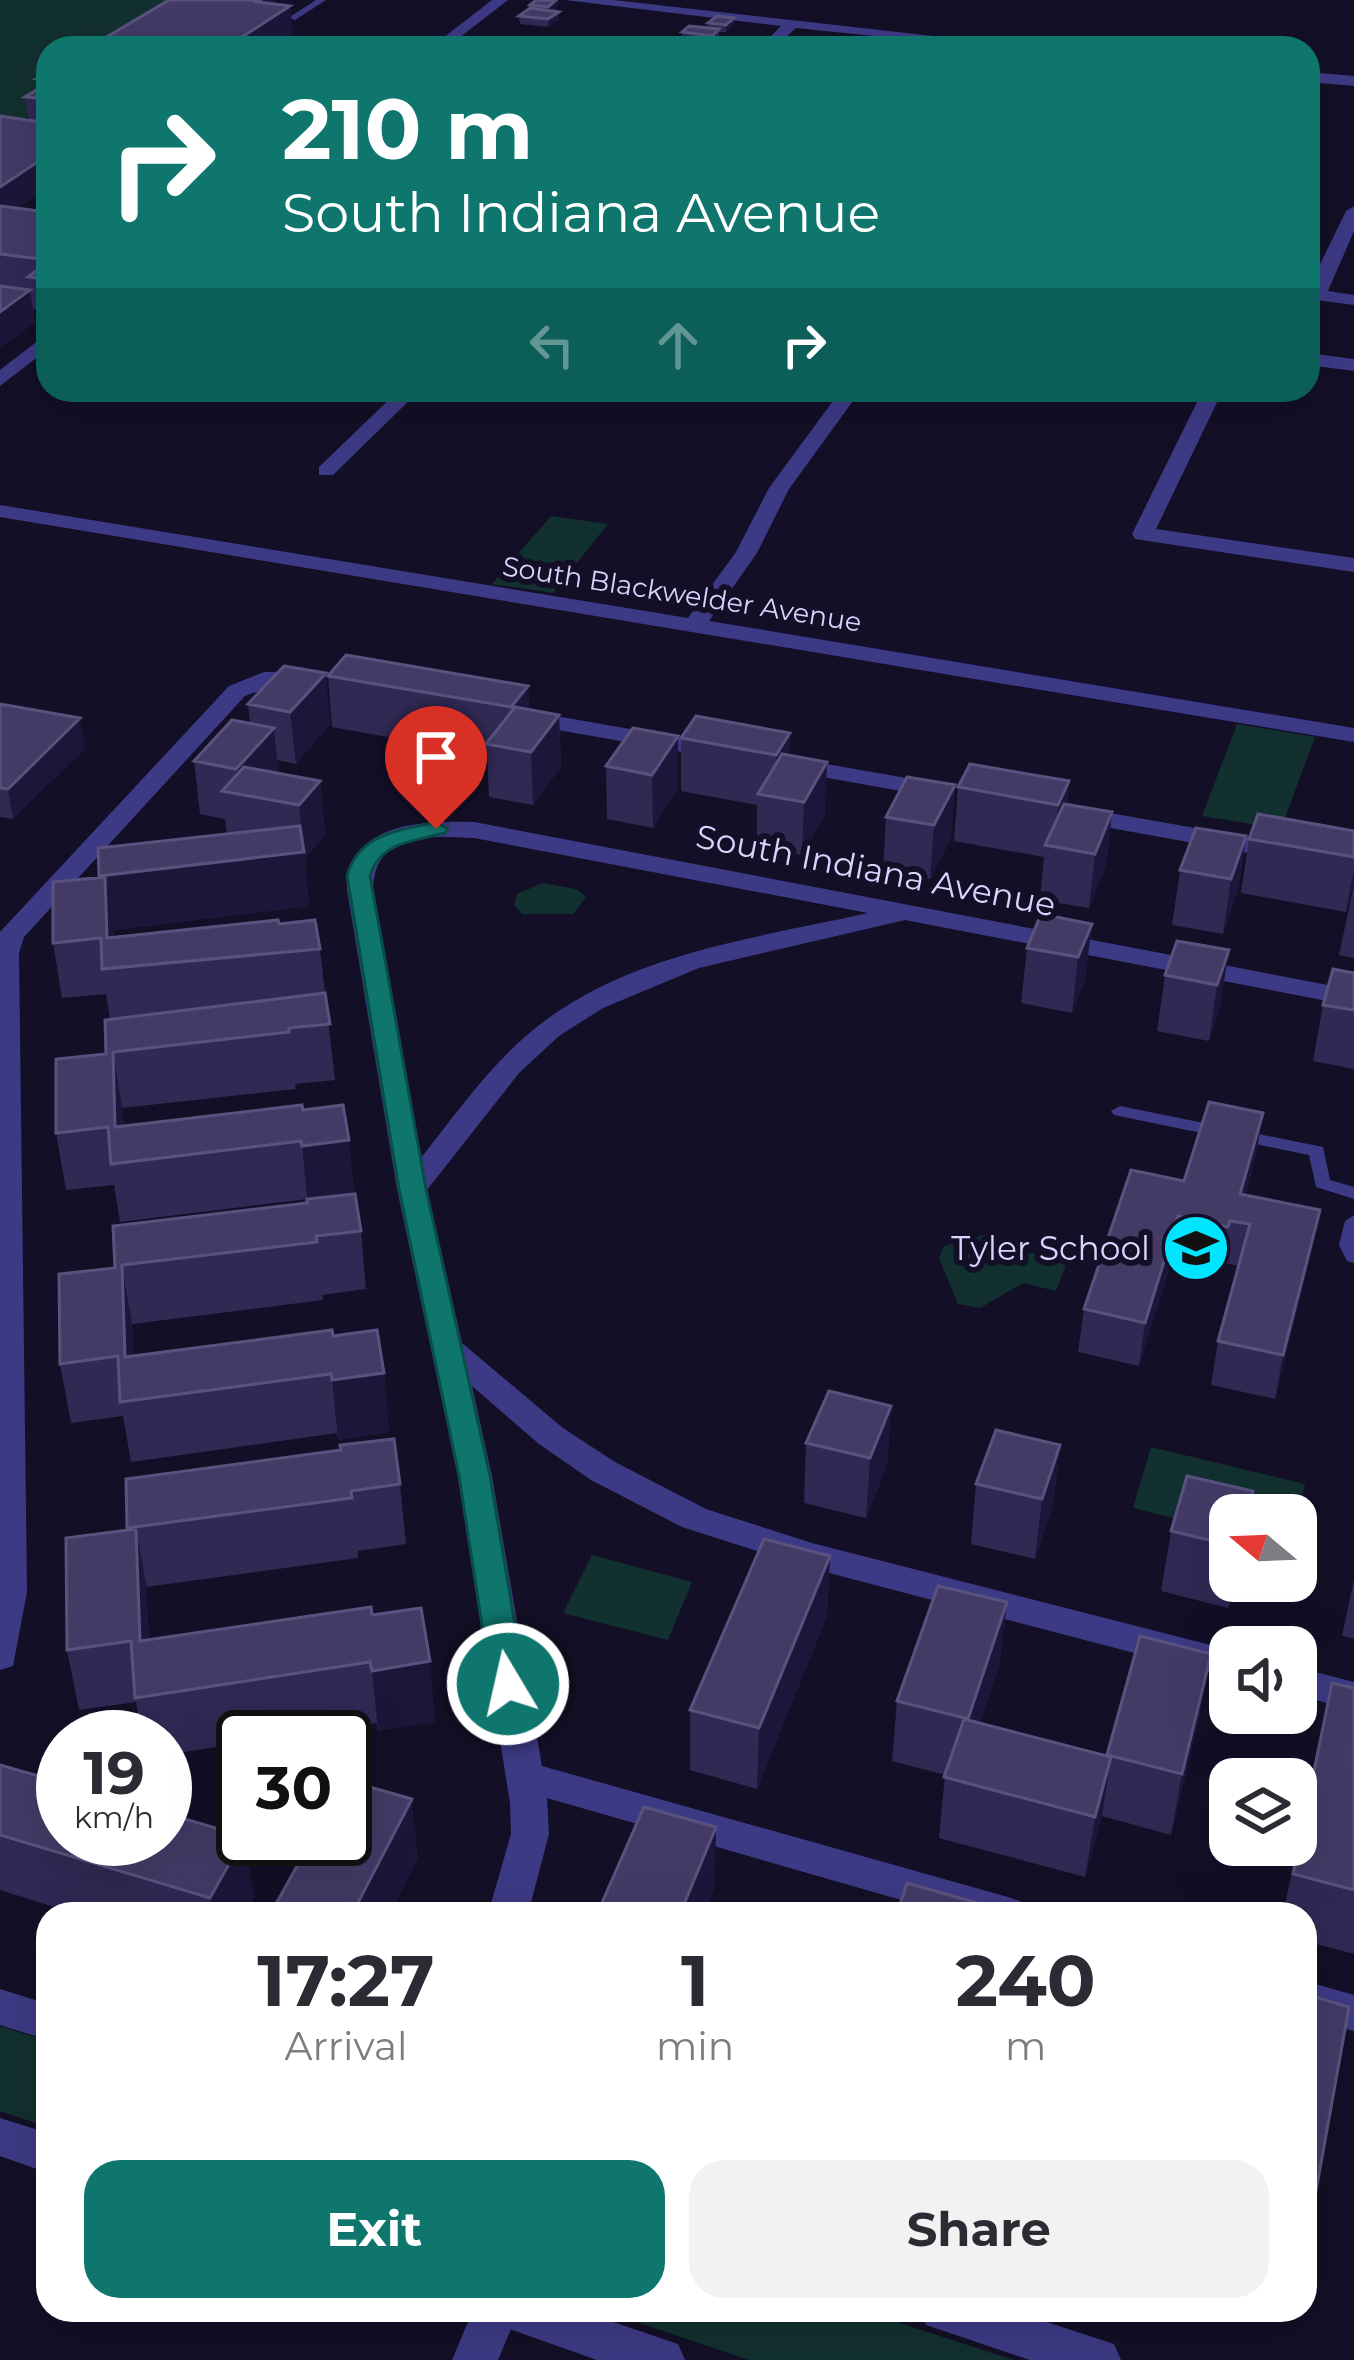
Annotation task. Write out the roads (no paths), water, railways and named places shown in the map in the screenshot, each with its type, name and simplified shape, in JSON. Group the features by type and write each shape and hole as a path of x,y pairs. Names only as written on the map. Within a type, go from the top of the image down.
{"street":[{"path":"453,36 501,0"},
{"path":"572,0 918,36"},
{"path":"778,36 792,23"},
{"path":"1320,77 1354,81"},
{"path":"1320,279 1354,211"},
{"path":"1320,296 1354,300"},
{"path":"0,380 36,349"},
{"path":"1320,360 1354,364"},
{"path":"326,471 398,402"},
{"path":"694,626 746,553 779,488 842,402"},
{"path":"1207,402 1143,534 1354,565"},
{"name":"South Blackwelder Avenue","path":"0,511 1354,735"},
{"path":"0,1656 9,1592 6,953 11,935 237,691 264,679 287,676 345,686"},
{"path":"485,711 978,798"},
{"path":"1049,810 1354,864"},
{"name":"South Indiana Avenue","path":"412,1189 358,876 363,860 384,841 422,830 474,830 1354,998"},
{"path":"511,1902 530,1834 525,1776 450,1350 412,1189 512,1064 567,1020 626,985 701,956 907,912"},
{"path":"450,1350 551,1436 603,1471 740,1536 1209,1659"},
{"path":"1317,1686 1354,1696"},
{"path":"525,1776 966,1902"},
{"path":"1317,2002 1354,2013"},
{"path":"0,2007 36,2018"},
{"path":"0,2137 36,2149"},
{"path":"476,2360 491,2322"},
{"path":"550,2322 662,2360"},
{"path":"979,2322 1097,2360"}],"lane":[{"path":"292,18 322,0"},
{"path":"1120,1112 1317,1151 1322,1183 1354,1193"},
{"path":"1354,1221 1348,1245 1354,1257"}],"place":[{"name":"Tyler School","path":"1196,1248"}]}
